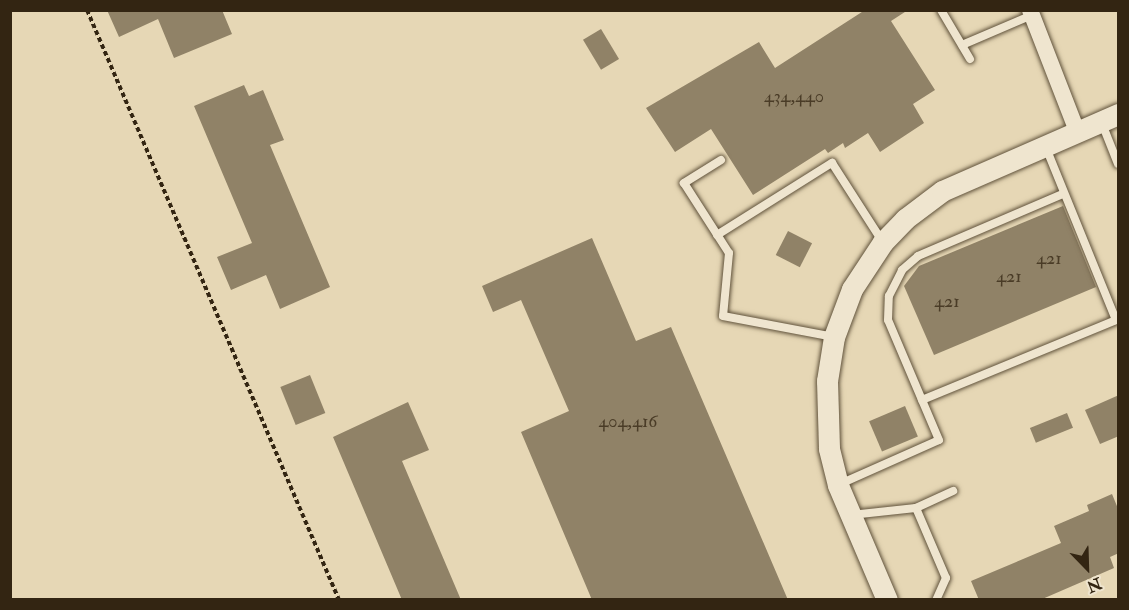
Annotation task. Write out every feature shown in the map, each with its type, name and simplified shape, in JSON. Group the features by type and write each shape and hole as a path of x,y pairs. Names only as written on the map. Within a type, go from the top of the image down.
{"street":[{"path":"1031,13 1077,131"},
{"path":"887,600 838,485 826,419 827,381 834,337 852,289 883,242 905,219 942,191 1044,144 1110,117"}],"lane":[{"path":"941,10 970,59"},
{"path":"962,45 1031,13"},
{"path":"1110,117 1119,164"},
{"path":"922,400 1116,320 1044,144"},
{"path":"721,160 684,183 729,253 723,316 834,337"},
{"path":"717,235 832,163 883,242"},
{"path":"838,485 939,440 888,320 889,296 902,270 918,256 1063,194"},
{"path":"851,516 916,508 953,491"},
{"path":"916,508 946,578 936,600"}],"path":[{"path":"87,10 339,600"}],"building":[{"path":"107,10 222,10 232,34 174,58 158,19 119,37"},
{"path":"865,10 908,10 891,21 935,90 913,104 924,123 880,152 868,133 845,148 843,143 828,153 825,149 753,195 711,129 675,152 646,108 759,42 775,68"},
{"path":"601,29 619,59 601,70 583,40"},
{"path":"244,85 249,96 263,90 284,140 270,145 330,287 280,309 266,275 231,290 217,257 252,243 194,106"},
{"path":"1063,206 1096,287 934,355 904,286 919,266"},
{"path":"788,231 812,243 800,267 776,255"},
{"path":"592,238 636,341 671,327 788,600 592,600 521,432 569,411 521,300 493,312 482,286"},
{"path":"310,375 325,413 296,425 280,387"},
{"path":"1119,395 1119,436 1100,444 1085,410"},
{"path":"408,402 429,450 402,461 461,600 402,600 333,437"},
{"path":"905,406 918,436 882,452 869,421"},
{"path":"1067,413 1073,428 1036,443 1030,428"},
{"path":"1112,494 1119,511 1119,553 1110,557 1114,568 1040,600 979,600 971,581 1061,543 1054,526 1089,511 1087,505"}]}
